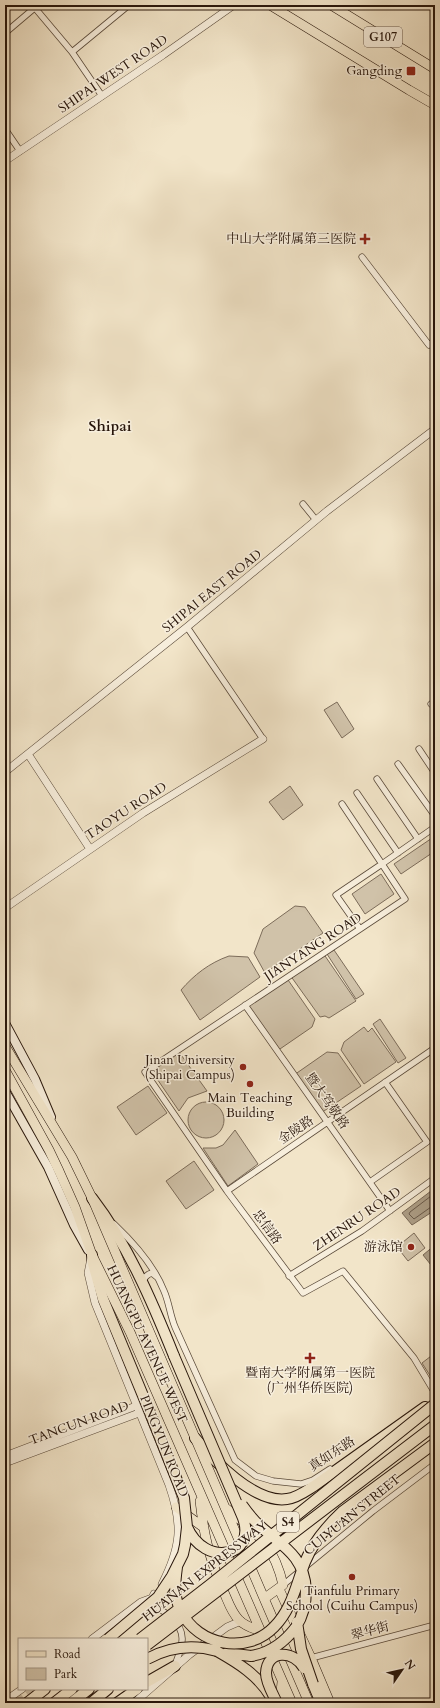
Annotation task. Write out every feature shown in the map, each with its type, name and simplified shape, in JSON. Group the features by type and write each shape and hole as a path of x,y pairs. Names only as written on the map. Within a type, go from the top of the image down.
{"highway":[{"path":"92,1198 105,1216 154,1305 174,1356 225,1473 244,1522 246,1533 243,1541 230,1552 212,1552 204,1548 196,1541 188,1527"},
{"path":"92,1256 103,1299 184,1498 188,1527 183,1554 169,1582 158,1597 109,1638"},
{"path":"195,1438 207,1453 228,1473 251,1489 271,1497 286,1500 302,1494 341,1468 435,1399"},
{"name":"HUANAN EXPRESSWAY","path":"141,1638 211,1584 435,1404"},
{"name":"HUANAN EXPRESSWAY","path":"148,1644 435,1425"},
{"path":"177,1567 176,1598 180,1612 195,1630 205,1637 229,1644 252,1641 261,1637 273,1628 286,1610 300,1580 305,1562 313,1548 333,1521 343,1511 435,1443"},
{"path":"148,1659 167,1650 181,1647 196,1647 247,1656 261,1654 272,1650 287,1638 298,1624 303,1613 306,1595 304,1577 296,1558 289,1549 248,1514 225,1473"},
{"path":"300,1580 297,1630 301,1649 313,1684"},
{"path":"217,1651 251,1673 264,1686 276,1703"},
{"path":"276,1703 267,1681 266,1673 270,1662 276,1657 288,1655 298,1659 322,1703"},
{"path":"148,1681 175,1666"},
{"path":"27,1703 44,1690"},
{"path":"54,1703 71,1690"},
{"path":"71,1703 88,1690"},
{"path":"91,1703 107,1690"},
{"path":"117,1703 136,1690"}],"main road":[{"name":"G107","path":"270,5 435,105"},
{"name":"G107","path":"332,5 435,69"},
{"path":"5,1024 35,1079 59,1136"},
{"name":"HUANGPU AVENUE WEST","path":"5,1046 59,1136 92,1198 309,1703"},
{"name":"HUANGPU AVENUE WEST","path":"5,1070 56,1165 75,1207 92,1256 130,1332 292,1703"},
{"path":"5,1091 50,1172 78,1233 92,1256"},
{"path":"200,1491 203,1527 208,1552 214,1568 231,1607 241,1621 261,1631"},
{"path":"176,1507 203,1527"},
{"path":"226,1508 259,1535 266,1544 276,1563 281,1587 330,1703"},
{"path":"265,1598 281,1587"},
{"path":"280,1703 282,1680"}],"street":[{"path":"72,52 129,5"},
{"name":"SHIPAI WEST ROAD","path":"5,161 234,5"},
{"path":"5,33 36,7 72,52 102,96"},
{"path":"5,129 20,151"},
{"path":"362,257 430,345 435,341"},
{"name":"SHIPAI EAST ROAD","path":"5,772 188,627 316,520 435,429"},
{"path":"303,504 316,520"},
{"path":"188,627 263,739"},
{"name":"TAOYU ROAD","path":"5,908 143,813 263,739"},
{"path":"419,749 435,773"},
{"path":"28,754 90,849"},
{"path":"398,764 435,816"},
{"path":"377,779 418,839"},
{"path":"357,793 398,853"},
{"path":"342,804 382,864"},
{"path":"360,929 336,895 435,827"},
{"name":"JIANYANG ROAD","path":"227,1191 188,1132 145,1072 406,899 382,864"},
{"name":"暨大笃敬路","path":"245,1005 390,1211"},
{"name":"金陵路","path":"227,1191 434,1050"},
{"path":"370,1182 427,1142 385,1082"},
{"name":"ZHENRU ROAD","path":"289,1276 362,1231 435,1178"},
{"name":"忠信路","path":"227,1191 303,1294 343,1271 414,1358 435,1393"},
{"path":"105,1216 131,1241 148,1261 158,1278"},
{"name":"PINGYUN ROAD","path":"92,1256 88,1268 91,1290 102,1324 176,1507 178,1537 173,1563 161,1586 152,1598 141,1602 93,1638"},
{"path":"142,1283 144,1278 150,1274 158,1278"},
{"name":"真如东路","path":"158,1278 164,1290 170,1316 235,1460 256,1476 273,1481 301,1484 313,1480 435,1399"},
{"name":"TANCUN ROAD","path":"5,1456 138,1410"},
{"name":"TANCUN ROAD","path":"5,1463 138,1410"},
{"name":"CUIYUAN STREET","path":"281,1587 367,1515 435,1464"},
{"path":"141,1602 158,1608 166,1613 176,1623 182,1635 181,1647 175,1666"},
{"path":"134,1703 175,1666 227,1627 241,1621"},
{"name":"翠华街","path":"311,1658 435,1625"},
{"path":"5,1702 21,1690"}],"green space":[{"path":"337,702 354,729 342,738 324,710"},
{"path":"290,786 303,805 283,820 269,802"},
{"path":"435,836 435,851 401,874 394,864"},
{"path":"381,874 394,894 365,914 352,894"},
{"path":"295,906 305,907 323,933 265,973 254,953 263,929"},
{"path":"334,950 364,994 356,999 327,954"},
{"path":"323,953 356,1001 329,1018 325,1016 320,1017 290,975"},
{"path":"229,956 248,957 260,977 200,1020 181,990 202,970"},
{"path":"286,977 315,1019 312,1027 277,1051 245,1005"},
{"path":"380,1019 406,1058 398,1063 373,1024"},
{"path":"364,1027 368,1032 372,1028 396,1062 364,1084 341,1050 344,1042"},
{"path":"179,1052 207,1091 188,1098 179,1111 151,1070"},
{"path":"327,1052 338,1053 361,1086 321,1113 294,1075"},
{"path":"148,1086 167,1113 136,1135 117,1107"},
{"path":"210,1102 219,1107 223,1113 223,1127 219,1133 210,1138 202,1138 193,1133 189,1127 188,1116 193,1107 199,1103"},
{"path":"235,1130 258,1164 228,1186 203,1148 216,1148 223,1145"},
{"path":"194,1161 214,1190 186,1209 166,1181"},
{"name":"游泳馆","path":"414,1233 425,1248 408,1261 397,1247"},
{"path":"435,1353 435,1374 431,1377 422,1363"}],"water":[{"path":"435,1188 435,1210 412,1225 402,1213"},
{"path":"435,1245 435,1270 423,1255"}],"tunnel":[{"path":"15,1703 32,1690"}],"place":[{"name":"Gangding","path":"411,71"},
{"name":"中山大学附属第三医院","path":"365,239"},
{"name":"Jinan University (Shipai Campus)","path":"243,1067"},
{"name":"Main Teaching Building","path":"250,1084"},
{"name":"游泳馆","path":"411,1247"},
{"name":"暨南大学附属第一医院 (广州华侨医院)","path":"310,1358"},
{"name":"Tianfulu Primary School (Cuihu Campus)","path":"352,1577"}],"district":[{"name":"Shipai","path":"110,426"}]}
